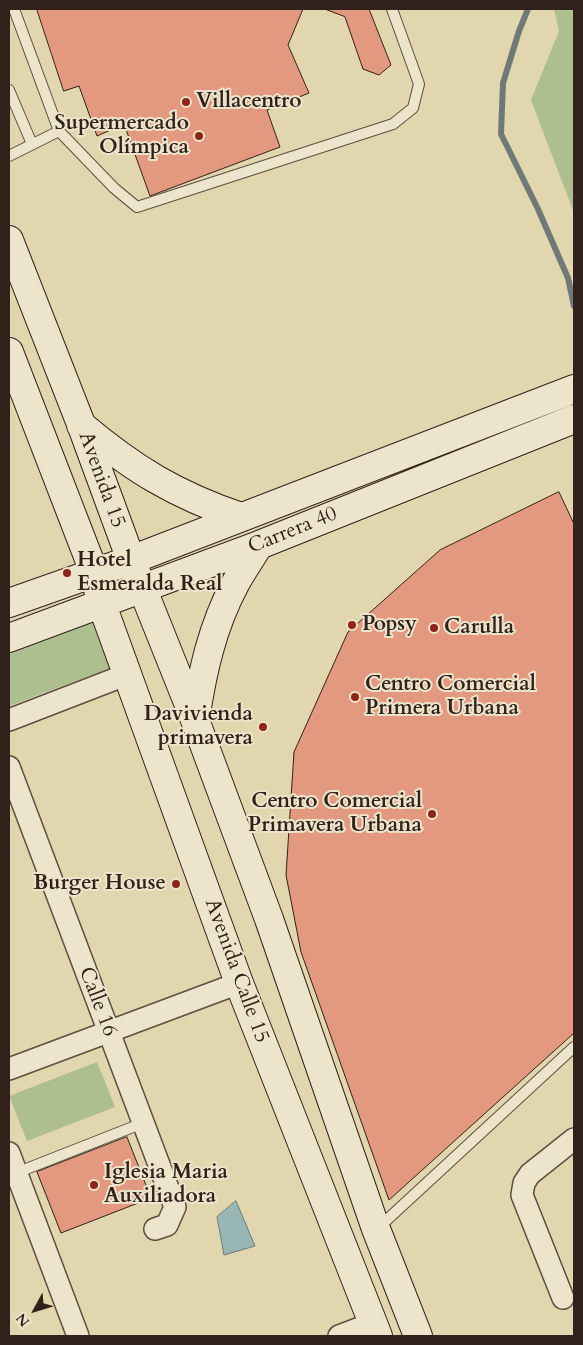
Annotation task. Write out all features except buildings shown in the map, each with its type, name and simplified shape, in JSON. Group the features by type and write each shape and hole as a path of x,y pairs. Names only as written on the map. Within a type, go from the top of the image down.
{"main road":[{"name":"Avenida 15","path":"9,240 81,424 131,560 196,720"},
{"name":"Avenida 15","path":"9,352 94,572 102,602"},
{"name":"Carrera 40","path":"9,603 131,560 574,389"},
{"name":"Carrera 40","path":"9,638 259,545 574,419"},
{"path":"81,424 124,460 172,489 206,505 241,518"},
{"path":"259,545 234,585 216,628 202,673 196,720 269,919 376,1229 418,1336"},
{"name":"Avenida Calle 15","path":"102,602 239,983 376,1330"}],"street":[{"path":"9,720 128,674"},
{"name":"Calle 16","path":"9,767 175,1207 167,1224 155,1229"},
{"path":"9,1069 239,983"},
{"path":"563,1298 522,1195 524,1183 530,1174 574,1139"},
{"path":"9,1153 78,1336"},
{"path":"339,1336 376,1330"}],"lane":[{"path":"14,9 60,131 114,188 137,207 393,124 413,108 419,84 392,9"},
{"path":"9,90 32,144"},
{"path":"9,156 60,131"},
{"path":"376,1229 574,1047"},
{"path":"16,1173 143,1123"}],"green space":[{"path":"554,9 574,9 574,213 531,100 559,31"},
{"path":"95,620 113,667 9,706 9,652"},
{"path":"97,1062 115,1107 27,1141 9,1096"}],"water":[{"path":"236,1201 255,1246 224,1255 217,1217"}],"waterway":[{"path":"528,9 503,83 501,134 538,209 568,278 574,306"}],"place":[{"name":"Villacentro","path":"186,102"},
{"name":"Supermercado Olímpica","path":"199,136"},
{"name":"Hotel Esmeralda Real","path":"67,573"},
{"name":"Popsy","path":"352,625"},
{"name":"Carulla","path":"434,628"},
{"name":"Centro Comercial Primera Urbana","path":"355,697"},
{"name":"Davivienda primavera","path":"263,727"},
{"name":"Centro Comercial Primavera Urbana","path":"432,814"},
{"name":"Burger House","path":"176,884"},
{"name":"Iglesia Maria Auxiliadora","path":"94,1185"}]}
